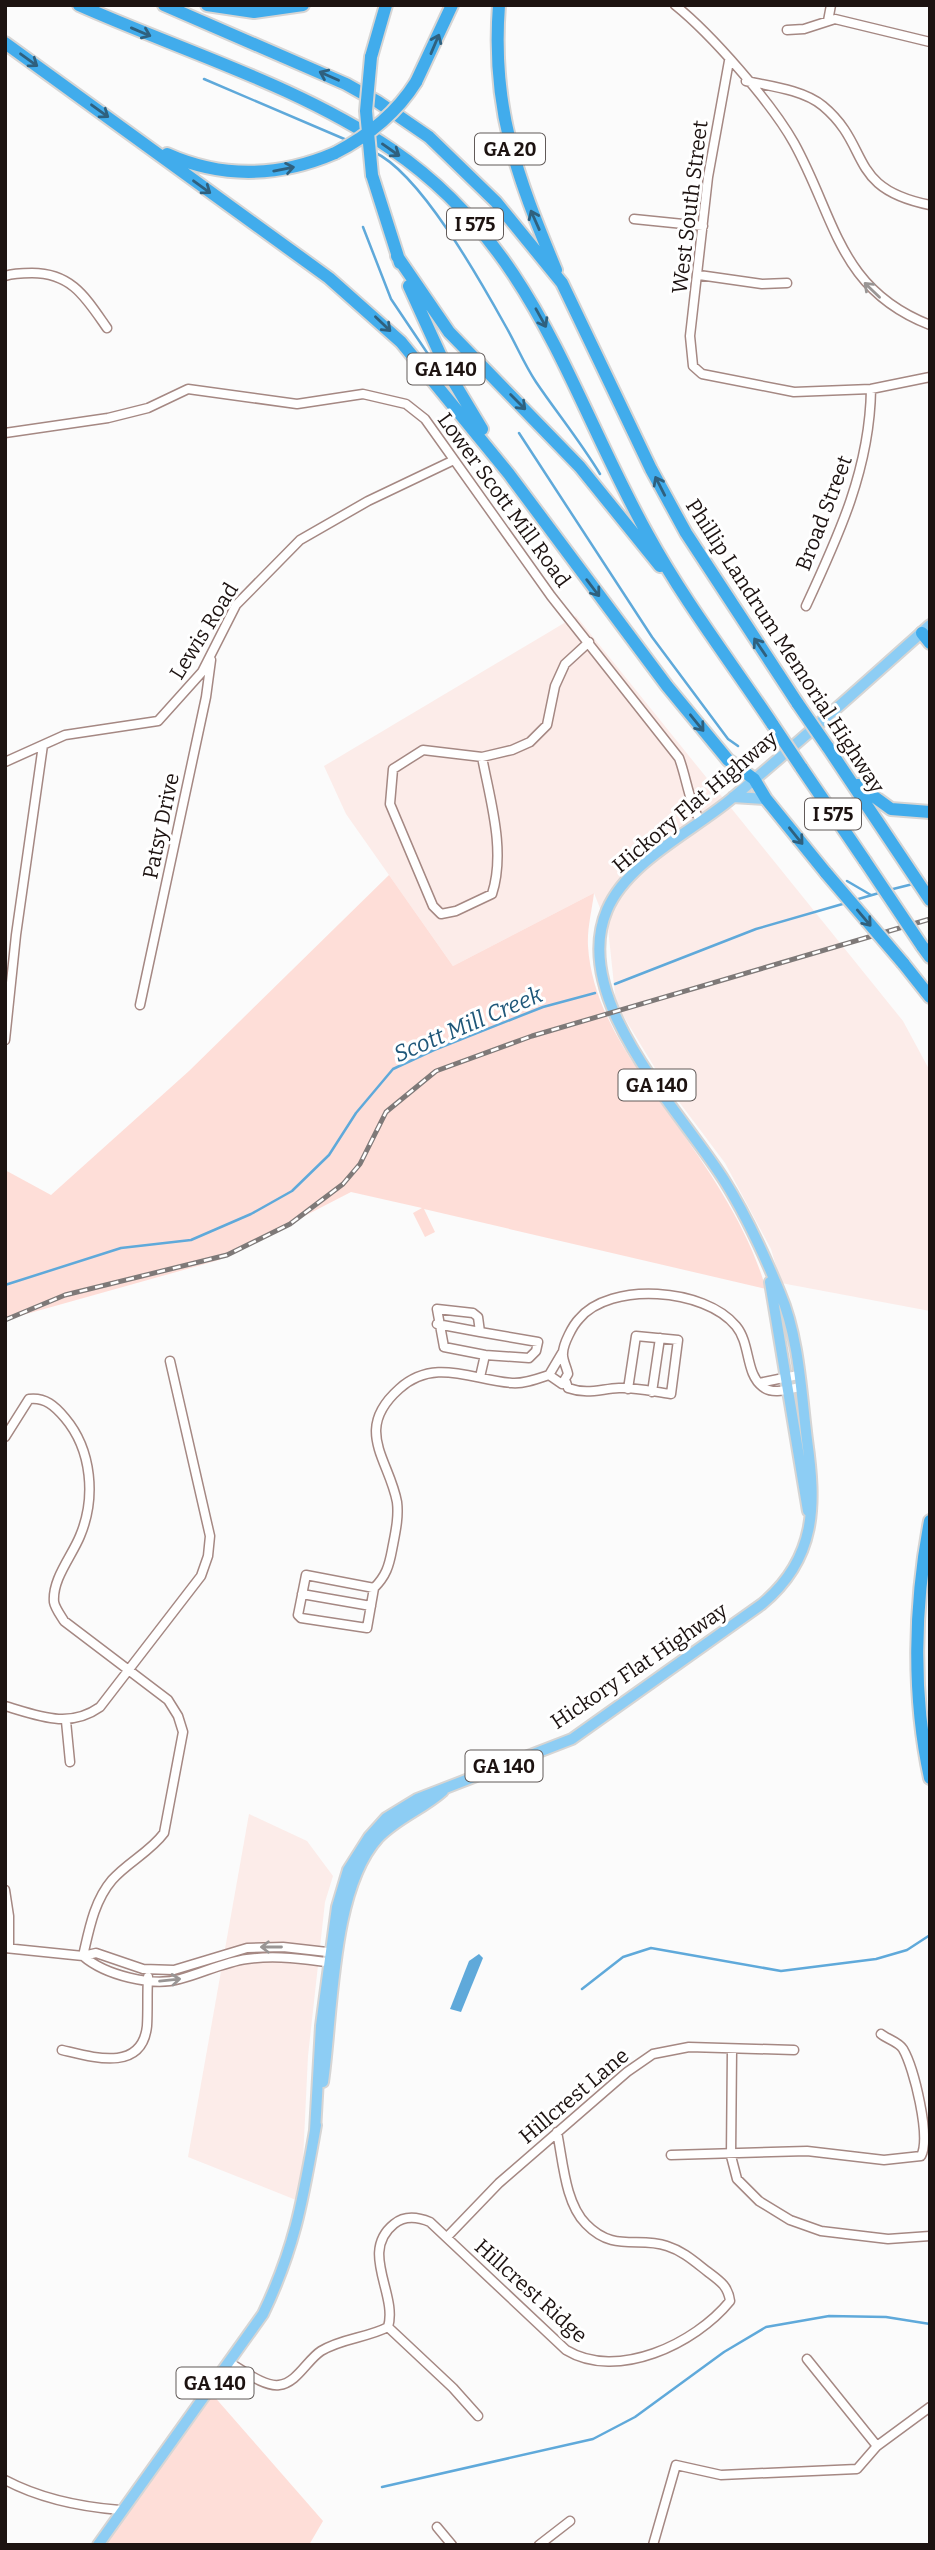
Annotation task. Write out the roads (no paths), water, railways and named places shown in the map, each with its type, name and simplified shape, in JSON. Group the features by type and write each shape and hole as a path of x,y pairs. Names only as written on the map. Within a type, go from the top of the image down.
{"highway":[{"name":"I 575","path":"79,5 329,112 392,150 464,212 496,248 528,293 562,354 649,537 772,725 926,951"},
{"name":"Phillip Landrum Memorial Highway","path":"164,5 346,84 429,136 479,183 562,283 646,458 686,533 930,900"},
{"path":"207,5 254,12 303,5"},
{"path":"386,5 371,57 366,118 372,175 397,256 449,332 580,467 702,618"},
{"path":"148,146 200,167 247,173 292,168 335,153 376,127 399,105 416,82 452,5"},
{"name":"GA 20","path":"499,5 497,62 509,144 526,200 562,283"},
{"path":"5,43 370,312 430,374 509,474"},
{"name":"GA 140","path":"397,256 449,374 509,474 667,686 728,760 754,779"},
{"path":"844,771 870,796 891,809 930,812"},
{"path":"754,779 766,799 930,997"},
{"path":"930,1521 918,1642 919,1698 930,1778"}],"main road":[{"name":"Hickory Flat Highway","path":"98,2545 120,2510 230,2363 263,2314 283,2272 306,2195 316,2131 333,1958 349,1893 367,1852 397,1821 445,1789 572,1739 664,1676 779,1589 802,1554 810,1524 813,1489 793,1376 769,1270 729,1187 632,1046 611,1002 599,960 602,922 617,892 646,863 733,797 927,634"},
{"path":"733,797 766,799"}],"street":[{"path":"675,5 709,36 793,142 857,274 887,304 930,325"},
{"path":"828,21 831,5"},
{"path":"788,30 804,29 835,19 930,42"},
{"name":"West South Street","path":"729,61 708,177 690,337 693,366 702,373 794,392 871,388"},
{"path":"746,81 781,88 821,104 838,121 868,176 882,188 930,205"},
{"path":"635,219 703,226"},
{"path":"5,276 13,273 53,273 83,293 107,328"},
{"path":"699,275 762,284 787,282"},
{"path":"871,388 930,377"},
{"name":"Broad Street","path":"806,606 858,483 870,424 871,388"},
{"name":"Lower Scott Mill Road","path":"5,433 107,418 148,408 188,389 297,404 363,394 405,404 425,419 551,596 678,758 689,784 694,811 700,820"},
{"name":"Lewis Road","path":"5,762 65,735 158,721 190,689 212,653 236,604 299,540 378,496 454,460"},
{"path":"482,757 497,842 492,894 456,911 440,914 433,906 390,804 393,769 402,760 423,750 482,757 522,747 543,731 551,715 559,674 572,655 589,642"},
{"name":"Patsy Drive","path":"141,1005 206,697 212,653"},
{"path":"5,1041 16,935 43,745"},
{"path":"374,1588 306,1575 298,1615 301,1618 367,1628 374,1588 388,1569 398,1514 397,1500 377,1449 376,1431 388,1400 401,1387 433,1372 448,1370 515,1383 549,1375 577,1321 592,1306 638,1294 661,1293 687,1298 732,1322 746,1341 753,1377 768,1390 795,1388"},
{"path":"437,1324 480,1332 538,1342 536,1351 529,1358 485,1355 444,1347 437,1324 437,1309 473,1312 478,1317 480,1332"},
{"path":"562,1353 568,1374 568,1388 580,1392 628,1389 671,1394 678,1340 636,1336 628,1389"},
{"path":"652,1392 660,1338"},
{"path":"480,1377 485,1355"},
{"path":"5,1706 66,1721 89,1715 100,1707 130,1670 201,1576 208,1556 210,1536 170,1361"},
{"path":"549,1375 557,1383 566,1382"},
{"path":"759,1383 793,1376"},
{"path":"5,1437 29,1399 36,1398 48,1402 78,1435 87,1461 87,1512 80,1536 60,1577 54,1603 64,1621 168,1700 178,1716 183,1732 164,1833 155,1846 113,1879 104,1892 93,1917 83,1956"},
{"path":"302,1594 371,1606"},
{"path":"66,1721 70,1762"},
{"path":"5,1890 9,1916 7,1948 83,1956 96,1953 149,1969 174,1970 247,1948 283,1947 333,1958"},
{"path":"83,1956 93,1964 148,1980 179,1980 237,1961 262,1957 333,1958"},
{"path":"62,2050 108,2060 129,2056 137,2050 147,2028 149,1969"},
{"path":"671,2155 731,2156 807,2151 884,2160 921,2156 926,2139 912,2071 902,2046 881,2034"},
{"name":"Hillcrest Lane","path":"447,2237 499,2183 556,2132 627,2072 653,2054 689,2047 794,2050"},
{"path":"732,2050 731,2156 737,2179 759,2202 790,2220 821,2231 888,2239 930,2236"},
{"name":"Hillcrest Ridge","path":"388,2327 391,2316 380,2268 383,2234 397,2221 419,2218 430,2222 566,2350 582,2360 605,2363 653,2354 718,2315 730,2301 729,2290 682,2253 655,2243 632,2245 615,2241 586,2224 573,2205 556,2132"},
{"path":"230,2363 268,2384 279,2385 290,2382 309,2360 331,2345 375,2334 388,2327 453,2388 478,2416"},
{"path":"807,2360 877,2446"},
{"path":"653,2545 676,2465 722,2475 857,2469 877,2446 930,2407"},
{"path":"5,2480 23,2490 94,2508 120,2510"},
{"path":"539,2545 570,2521"},
{"path":"437,2527 452,2545"}],"water":[{"path":"479,1954 483,1958 461,2012 450,2009 469,1961"}],"waterway":[{"path":"204,79 349,141"},
{"path":"374,152 392,164 429,204 480,282 544,394 600,474"},
{"path":"363,227 391,299 432,360"},
{"path":"519,433 652,637 728,739 738,746"},
{"path":"847,881 871,895"},
{"name":"Scott Mill Creek","path":"889,890 913,884"},
{"name":"Scott Mill Creek","path":"855,900 879,893"},
{"name":"Scott Mill Creek","path":"615,984 756,929 846,903"},
{"name":"Scott Mill Creek","path":"5,1285 121,1248 191,1240 251,1214 292,1191 329,1155 356,1113 393,1069 543,1007 595,993"},
{"path":"582,1989 623,1957 651,1948 781,1971 876,1959 907,1950 930,1935"},
{"path":"382,2487 593,2439 635,2417 724,2352 766,2327 829,2316 886,2317 930,2324"}],"railway":[{"path":"5,1320 65,1295 227,1255 290,1224 343,1184 360,1164 386,1112 436,1071 532,1036 930,919"}]}
